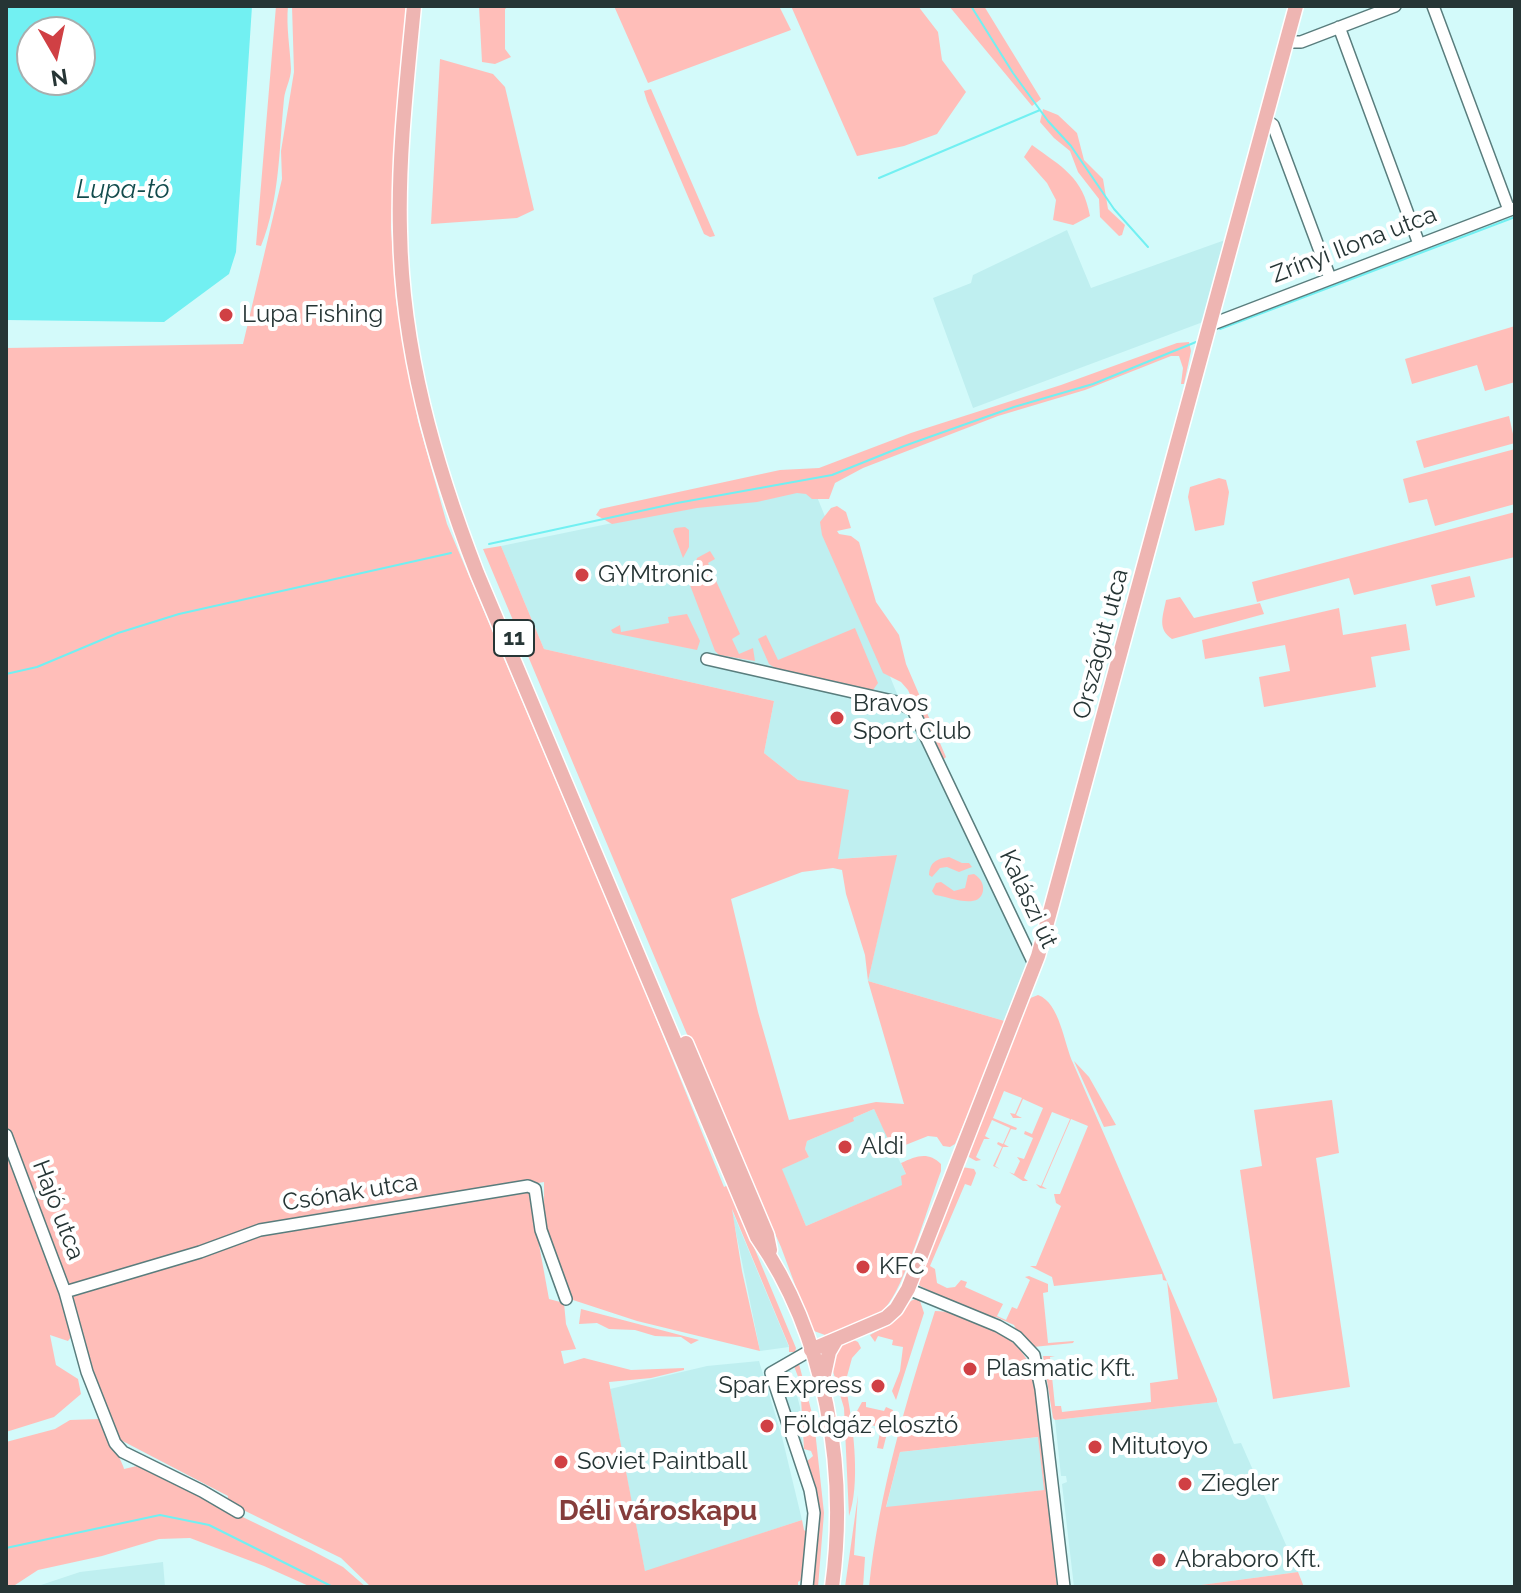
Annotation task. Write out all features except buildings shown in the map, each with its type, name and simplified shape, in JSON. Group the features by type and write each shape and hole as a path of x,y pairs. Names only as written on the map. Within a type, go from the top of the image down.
{"main road":[{"name":"11","path":"414,6 402,136 400,232 411,347 423,413 440,474 477,573 757,1237 772,1258"},
{"name":"11","path":"423,6 411,148 409,233 416,321 424,370 449,472 490,582 767,1235 772,1258 811,1350 829,1422 836,1476 837,1516 832,1587"},
{"name":"Országút utca","path":"1035,966 1296,6"},
{"name":"Kalászi út","path":"811,1350 886,1318 896,1309 908,1289 1035,966"},
{"path":"821,1388 829,1352 836,1340"}],"street":[{"path":"1286,42 1301,42 1395,6"},
{"path":"1433,6 1512,209"},
{"path":"1339,27 1419,244"},
{"path":"1265,119 1273,125 1330,278"},
{"name":"Zrínyi Ilona utca","path":"1208,329 1330,278 1512,209"},
{"name":"Kalászi út","path":"707,659 897,702 913,710 1035,966"},
{"name":"Hajó utca","path":"6,1135 66,1296 87,1372 115,1443 123,1452 238,1512"},
{"name":"Csónak utca","path":"66,1296 260,1230 528,1186 535,1189 544,1243 566,1299"},
{"path":"908,1289 998,1326 1017,1337 1034,1355 1043,1400 1064,1587"},
{"path":"807,1587 814,1513 810,1490 771,1373 811,1350"}],"shaded area":[{"path":"276,6 288,6 291,69 284,99 272,210 261,246 256,245"},
{"path":"292,6 406,6 395,132 391,227 396,301 418,421 447,524 646,994 724,1187 728,1185 796,1348 795,1352 789,1352 732,1209 760,1351 637,1321 573,1300 544,1226 544,1182 256,1229 67,1293 251,1237 529,1190 549,1299 564,1303 566,1324 576,1349 561,1351 564,1364 584,1358 631,1370 684,1368 651,1378 609,1382 645,1571 802,1520 804,1530 809,1534 804,1578 798,1582 798,1587 371,1587 341,1558 227,1502 228,1496 113,1436 76,1330 68,1341 50,1335 56,1365 78,1379 81,1394 54,1417 6,1432 6,348 243,344 282,179 281,151 294,72"},
{"path":"479,6 509,6 505,9 505,49 511,57 495,64 482,62"},
{"path":"614,6 779,6 791,30 648,83"},
{"path":"791,6 918,6 938,32 942,60 966,92 937,134 904,146 857,156"},
{"path":"949,6 984,6 1041,99 1032,106"},
{"path":"440,59 493,74 505,87 534,210 517,218 431,224"},
{"path":"651,89 715,236 704,234 647,101 644,91"},
{"path":"1043,109 1058,115 1077,133 1084,160 1103,179 1108,209 1125,225 1122,235 1119,236 1100,217 1099,199 1078,172 1070,151 1040,122"},
{"path":"1032,145 1070,174 1082,192 1090,216 1073,225 1053,220 1056,200 1047,183 1024,157"},
{"path":"1067,230 1091,288 1225,240 1203,322 973,408 933,298 971,283 973,275"},
{"path":"1515,326 1515,382 1485,391 1477,365 1412,384 1405,359"},
{"path":"1189,342 1191,351 1184,384 1181,384 1183,368 1179,356 1171,356 1085,390 998,416 863,468 835,483 829,499 812,499 806,494 797,493 612,524 596,515 600,509 780,470 819,468 911,433 1061,385 1177,343"},
{"path":"1509,416 1515,443 1424,468 1416,441"},
{"path":"1515,449 1515,504 1435,526 1427,499 1409,503 1403,479"},
{"path":"1219,478 1226,480 1229,492 1224,525 1195,531 1188,497 1190,487"},
{"path":"811,482 904,711 1021,949 1029,959 1008,1022 868,981 896,855 837,859 798,780 764,753 774,701 544,649 501,546"},
{"path":"837,506 846,512 851,528 837,531 859,542 876,602 899,635 906,664 946,757 943,760 908,690 901,682 883,673 822,535 820,522 831,508"},
{"path":"1515,512 1515,557 1354,595 1349,578 1257,602 1252,582"},
{"path":"685,527 689,530 689,547 683,558 673,531"},
{"path":"501,546 544,649 774,701 764,753 798,780 849,790 838,859 897,855 868,981 1008,1022 955,1144 943,1146 937,1137 928,1136 893,1150 874,1109 807,1141 805,1149 809,1157 782,1169 806,1226 902,1185 901,1176 906,1174 901,1163 922,1156 931,1157 941,1164 923,1224 899,1286 883,1310 863,1323 825,1335 814,1331 810,1325 781,1247 697,1058 483,549","holes":["833,868 842,870 846,894 865,955 868,981 904,1104 876,1102 789,1120 758,1012 731,899 802,872"]},
{"path":"710,551 715,559 708,563 740,634 732,639 739,654 753,648 755,661 719,655 715,651 690,585 697,558"},
{"path":"1470,576 1475,597 1436,606 1431,585"},
{"path":"1180,597 1194,618 1260,603 1264,614 1172,639 1164,631 1162,622 1166,600"},
{"path":"1339,608 1343,635 1406,624 1410,650 1371,657 1376,687 1264,707 1259,677 1290,671 1285,645 1205,659 1202,640"},
{"path":"687,614 700,641 697,650 613,633 611,630 620,625 621,632 669,623 668,617"},
{"path":"855,628 878,683 873,690 775,668 769,664 758,639 766,635 778,660"},
{"path":"949,857 969,863 972,867 959,872 947,867 940,868 932,877 929,875 934,862"},
{"path":"974,874 983,888 976,900 935,895 932,891 936,883 941,882 954,891 965,888 968,875"},
{"path":"1038,995 1045,999 1056,1015 1073,1063 1167,1281 1163,1280 1162,1274 1054,1286 1052,1277 1030,1266 1036,1266 1061,1206 1056,1203 1054,1194 1060,1194 1088,1126 1071,1119 1042,1186 1047,1189 1040,1188 1036,1184 1041,1186 1070,1119 1052,1112 1024,1178 1028,1181 1023,1181 1009,1172 1014,1174 1020,1161 1017,1157 1024,1159 1033,1138 1024,1134 1025,1131 1032,1134 1043,1108 1023,1099 1016,1115 1022,1118 1013,1118 1010,1113 1015,1114 1022,1098 1004,1091 993,1118 1017,1128 1011,1129 1004,1144 1009,1147 1003,1147 995,1166 1000,1169 993,1166 1002,1147 997,1144 1003,1144 1010,1128 992,1120 985,1136 990,1139 984,1139 976,1157 981,1160 967,1156 1028,999"},
{"path":"1074,1061 1089,1077 1116,1125 1104,1127"},
{"path":"1332,1100 1339,1153 1316,1158 1350,1387 1273,1399 1240,1170 1262,1166 1254,1110"},
{"path":"874,1109 906,1174 902,1179 903,1185 806,1226 781,1168 809,1157 805,1149 807,1141"},
{"path":"962,1167 974,1169 976,1173 971,1186 965,1184 930,1266 935,1269 937,1283 947,1288 955,1287 961,1280 967,1282 965,1287 1003,1304 997,1316 1006,1320 1012,1307 1017,1309 1030,1280 1025,1277 1048,1284 1048,1292 1043,1293 1048,1343 1073,1343 1033,1347 1007,1324 1016,1329 1014,1325 996,1317 989,1319 920,1286 917,1281"},
{"path":"731,1208 789,1347 760,1351"},
{"path":"1167,1282 1217,1402 1055,1420 1043,1356 1055,1356 1050,1357 1055,1406 1061,1406 1062,1412 1151,1402 1150,1383 1178,1379"},
{"path":"915,1299 920,1301 924,1313 896,1400 892,1391 900,1371 903,1347 892,1345 893,1340 878,1336 875,1342 870,1335 889,1324"},
{"path":"581,1309 699,1340 691,1344 681,1337 609,1329 597,1323 579,1324"},
{"path":"935,1311 963,1317 1012,1341 1025,1356 1036,1378 1057,1587 869,1587 887,1482","holes":["1038,1437 1044,1490 886,1507 900,1452"]},
{"path":"854,1340 861,1348 852,1358 843,1391 847,1392 855,1458 849,1516 844,1408 832,1368 838,1346"},
{"path":"759,1361 802,1520 645,1572 610,1389 707,1366"},
{"path":"799,1364 814,1421 824,1513 818,1587 811,1587 816,1531 806,1462 813,1456 811,1451 804,1449 800,1382 794,1366"},
{"path":"790,1369 800,1407 804,1465 778,1376"},
{"path":"862,1402 866,1402 866,1407 893,1410 883,1449 877,1448 881,1427 859,1423 857,1411"},
{"path":"1217,1402 1234,1444 1241,1443 1298,1572 1186,1587 1074,1587 1062,1484 1067,1482 1066,1476 1061,1476 1055,1420"},
{"path":"99,1419 124,1469 137,1466 311,1550 343,1567 366,1587 311,1587 190,1538 159,1539 38,1570 12,1587 6,1587 6,1442 55,1429 70,1420"},
{"path":"1039,1437 1044,1490 886,1508 900,1452"},
{"path":"858,1495 854,1555 865,1557 863,1587 845,1587"},
{"path":"163,1562 165,1587 35,1587 80,1572"},
{"path":"1298,1572 1304,1587 1186,1587"}],"water":[{"name":"Lupa-tó","path":"6,6 252,6 236,252 229,274 164,322 6,320"}],"waterway":[{"path":"971,6 1048,121 1071,146 1114,209 1148,247"},
{"path":"879,178 1040,110"},
{"path":"1220,329 1515,217"},
{"path":"489,544 677,503 832,475 1014,407 1093,384 1196,342"},
{"path":"6,674 37,667 118,633 179,614 451,553"},
{"path":"6,1548 160,1515 209,1525 333,1587"}],"place":[{"name":"Lupa Fishing","path":"226,315"},
{"name":"GYMtronic","path":"582,575"},
{"name":"Bravos Sport Club","path":"837,718"},
{"name":"Aldi","path":"845,1147"},
{"name":"KFC","path":"863,1267"},
{"name":"Plasmatic Kft.","path":"970,1369"},
{"name":"Spar Express","path":"878,1386"},
{"name":"Földgáz elosztó","path":"767,1426"},
{"name":"Mitutoyo","path":"1095,1447"},
{"name":"Soviet Paintball","path":"561,1462"},
{"name":"Ziegler","path":"1185,1484"},
{"name":"Abraboro Kft.","path":"1159,1560"}],"district":[{"name":"Déli városkapu","path":"658,1512"}]}
